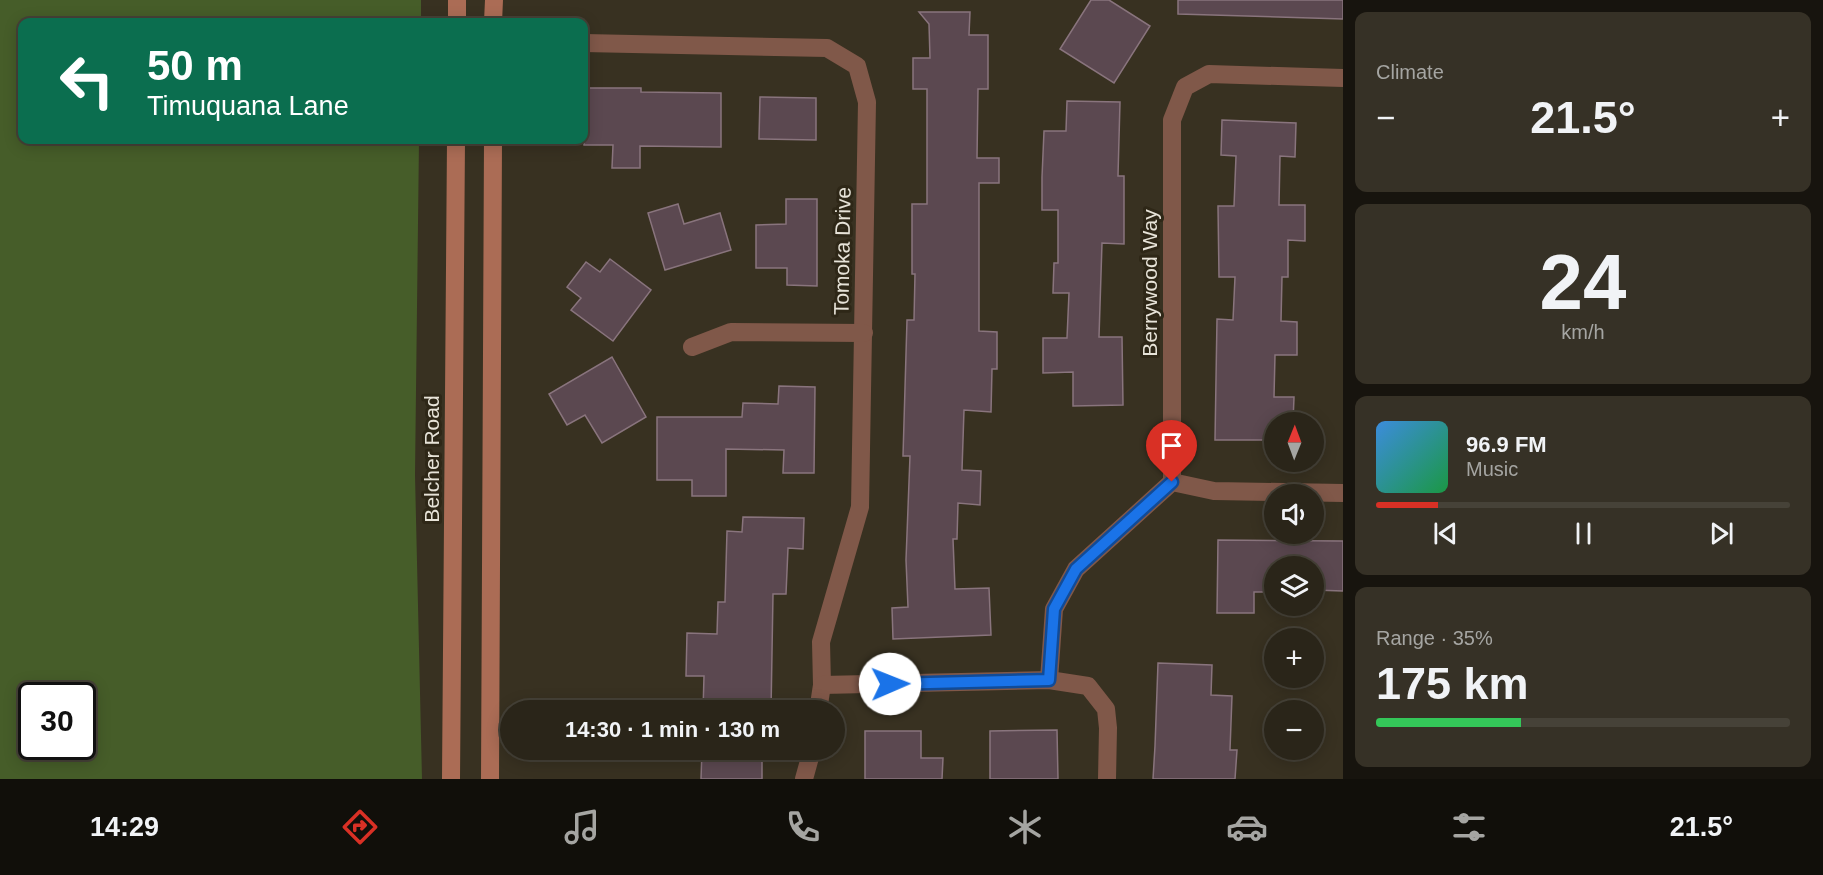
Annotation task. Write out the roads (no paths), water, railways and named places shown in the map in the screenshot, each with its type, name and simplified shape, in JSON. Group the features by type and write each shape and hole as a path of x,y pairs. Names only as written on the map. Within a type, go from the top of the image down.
{"main road":[{"path":"457,0 457,18"},
{"path":"494,0 494,18"},
{"name":"Belcher Road","path":"451,779 456,144"},
{"path":"490,779 493,144"}],"street":[{"name":"Tomoka Drive","path":"588,43 827,48 857,66 867,102 860,507 821,642 822,685 820,700"},
{"name":"Berrywood Way","path":"1172,482 1172,120 1185,87 1209,74 1343,78"},
{"path":"692,347 731,332 864,333"},
{"path":"1049,680 1054,609 1076,569 1172,482 1214,491 1343,493"},
{"path":"822,685 1049,680 1088,686 1106,709 1107,779"},
{"path":"804,779 809,760"}]}
